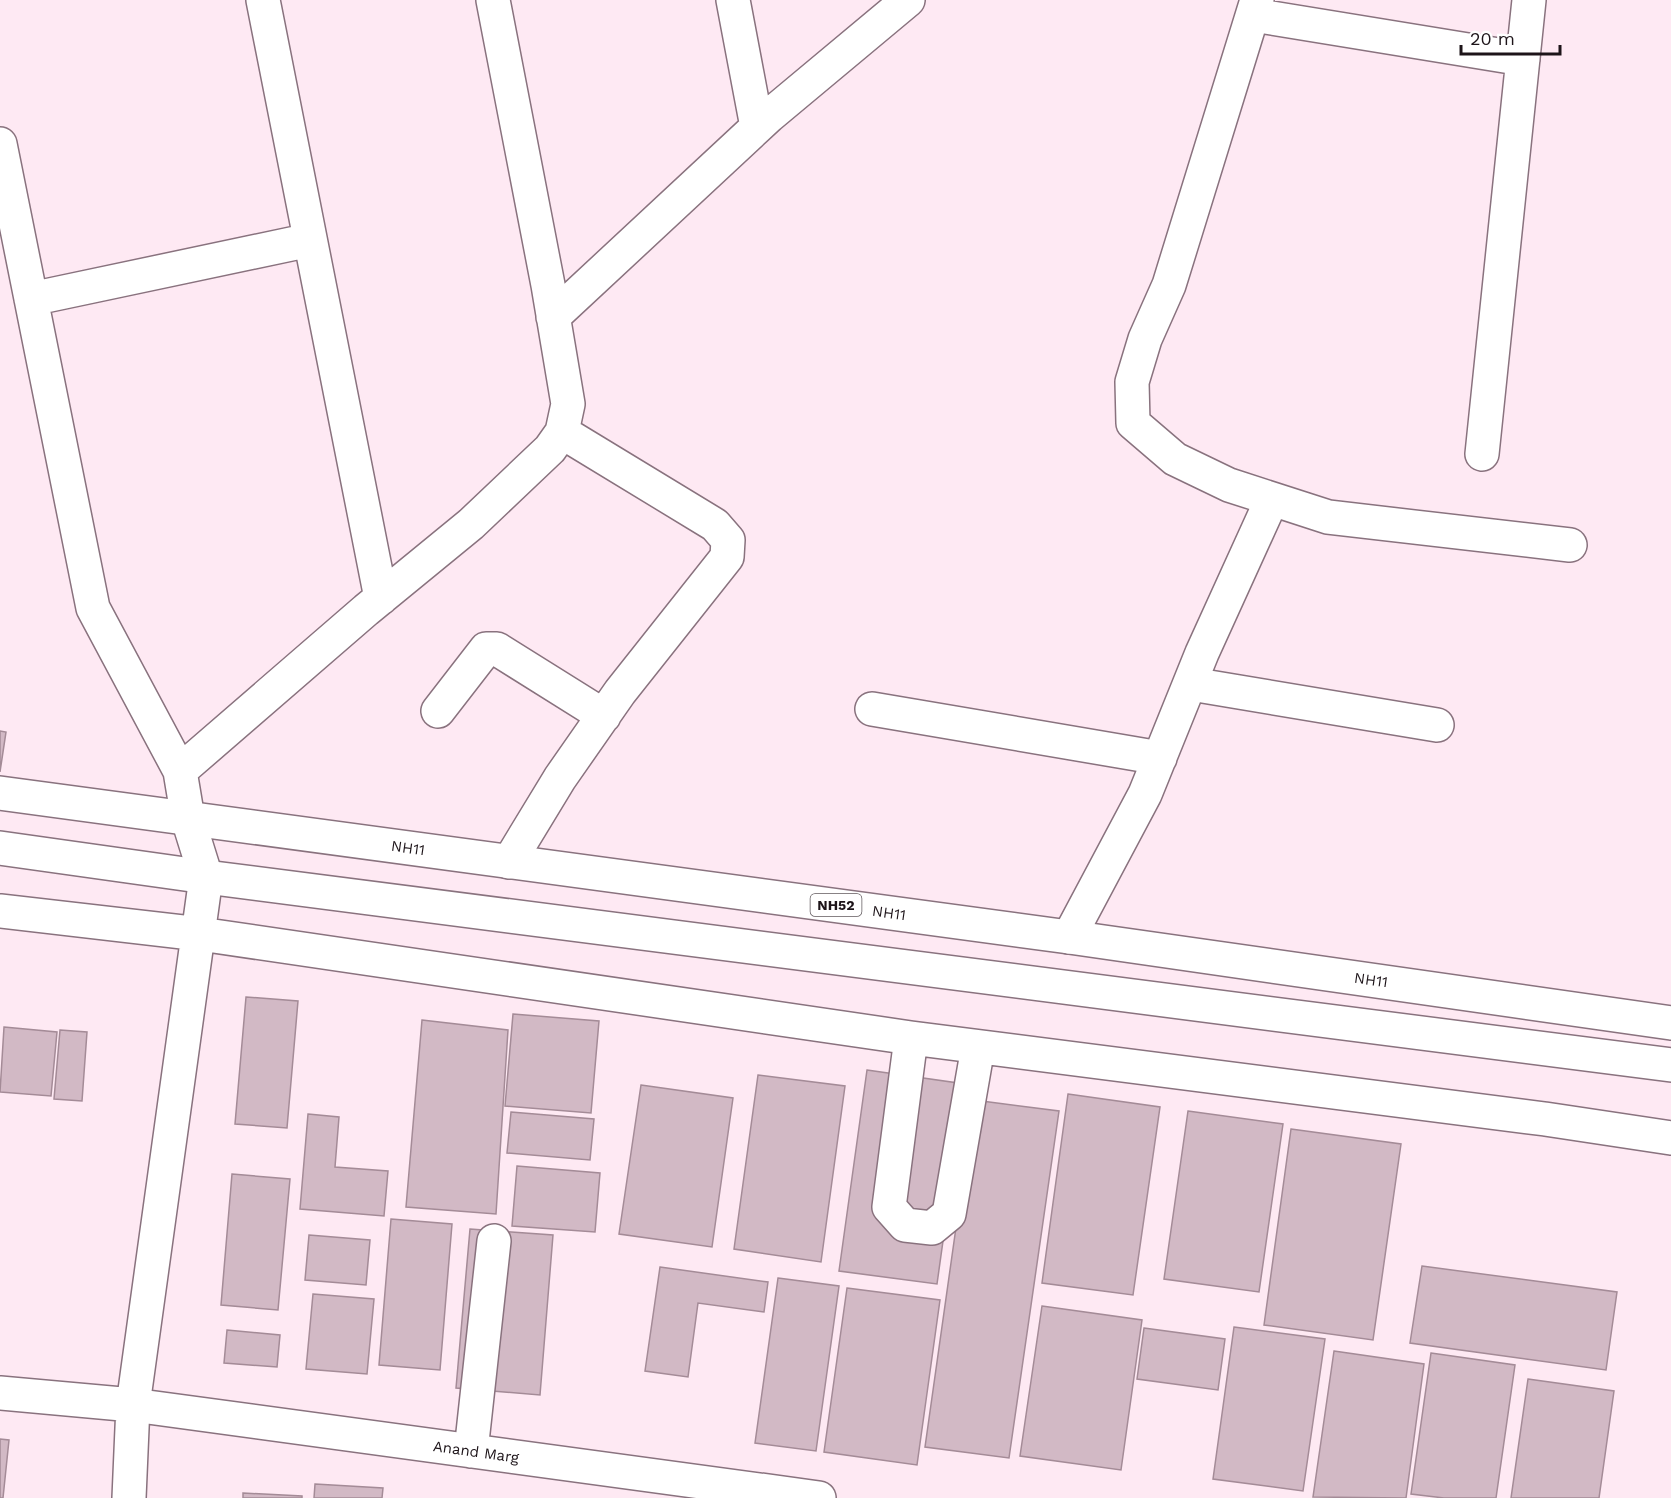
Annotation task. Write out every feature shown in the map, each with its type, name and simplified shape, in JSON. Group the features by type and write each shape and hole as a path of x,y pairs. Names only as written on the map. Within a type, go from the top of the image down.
{"main road":[{"path":"263,0 381,598"},
{"path":"180,771 381,598 471,524 550,449 562,432 568,404 493,0"},
{"path":"733,0 757,126"},
{"path":"553,317 757,126 908,0"},
{"path":"1482,454 1529,0"},
{"path":"1523,59 1255,7 1170,285 1145,339 1132,382 1133,423 1175,459 1229,485 1328,517 1570,545"},
{"path":"0,144 93,608 180,771 188,819 206,877 200,934 133,1405 129,1498"},
{"path":"31,299 310,240"},
{"path":"509,862 560,778 620,692 727,557 728,540 715,525 562,432"},
{"path":"1069,937 1145,794 1272,499"},
{"path":"438,711 486,649 497,649 604,716"},
{"path":"1191,684 1437,725"},
{"path":"873,710 1160,758"},
{"name":"NH11","path":"0,793 1069,937 1671,1023"},
{"path":"0,848 206,877 1671,1065"},
{"path":"0,910 200,934 911,1038 1545,1119 1671,1138"},
{"path":"911,1038 889,1207 905,1225 933,1228 949,1214 978,1047"},
{"path":"471,1451 494,1241"},
{"name":"Anand Marg","path":"0,1393 133,1405 819,1498"}],"building":[{"path":"0,731 6,732 0,772"},
{"path":"246,997 298,1001 287,1128 235,1124"},
{"path":"513,1014 599,1021 591,1113 505,1106"},
{"path":"422,1020 508,1030 496,1214 406,1207"},
{"path":"4,1027 57,1032 51,1096 0,1092"},
{"path":"60,1030 87,1032 82,1101 54,1099"},
{"path":"867,1070 965,1084 937,1284 839,1271"},
{"path":"758,1075 845,1086 821,1262 734,1249"},
{"path":"641,1085 733,1098 712,1247 619,1234"},
{"path":"1068,1094 1160,1107 1133,1295 1042,1283"},
{"path":"974,1100 1059,1111 1009,1458 925,1447"},
{"path":"1188,1111 1283,1124 1259,1292 1164,1279"},
{"path":"511,1112 594,1119 590,1160 507,1153"},
{"path":"308,1114 339,1117 335,1167 388,1171 384,1216 300,1209"},
{"path":"1291,1129 1401,1144 1373,1340 1264,1325"},
{"path":"517,1166 600,1173 595,1232 512,1226"},
{"path":"232,1174 290,1179 278,1310 221,1305"},
{"path":"391,1219 452,1224 440,1370 379,1365"},
{"path":"470,1229 553,1235 540,1395 456,1388"},
{"path":"309,1235 370,1240 366,1285 305,1280"},
{"path":"1422,1266 1617,1292 1606,1370 1410,1343"},
{"path":"660,1267 768,1282 764,1312 698,1303 688,1377 645,1371"},
{"path":"778,1278 839,1286 816,1451 755,1443"},
{"path":"847,1288 940,1300 917,1465 824,1452"},
{"path":"313,1294 374,1299 367,1374 306,1369"},
{"path":"1042,1306 1142,1320 1121,1470 1020,1456"},
{"path":"1234,1327 1325,1339 1303,1491 1213,1479"},
{"path":"1144,1328 1225,1339 1218,1390 1137,1379"},
{"path":"227,1330 280,1335 277,1367 224,1363"},
{"path":"1334,1351 1424,1364 1406,1498 1313,1497"},
{"path":"1431,1353 1515,1365 1496,1498 1444,1498 1411,1494"},
{"path":"1528,1379 1614,1391 1599,1498 1511,1498"},
{"path":"0,1439 9,1440 3,1498 0,1498"},
{"path":"315,1484 383,1488 382,1498 314,1498"},
{"path":"243,1493 302,1496 302,1498 243,1498"}]}
